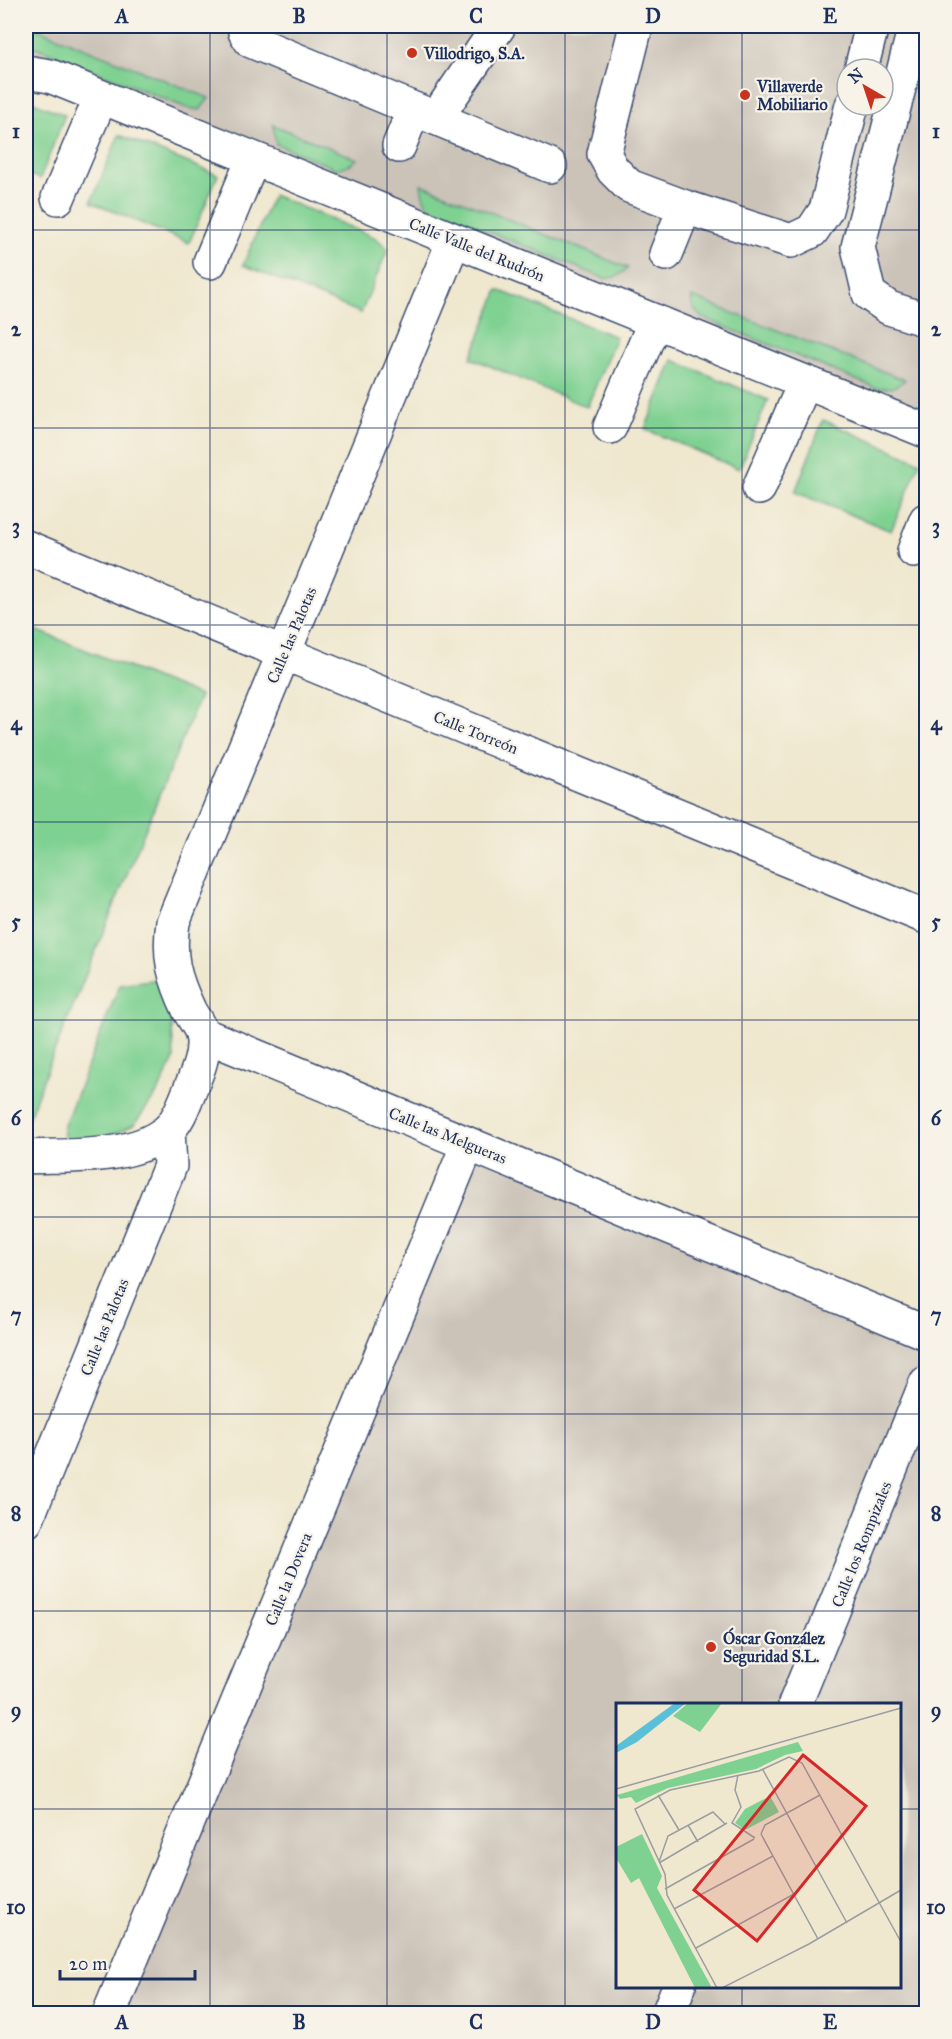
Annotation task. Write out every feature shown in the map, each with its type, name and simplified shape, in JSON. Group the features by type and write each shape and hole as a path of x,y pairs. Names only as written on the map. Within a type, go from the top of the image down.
{"street":[{"path":"244,26 251,41 550,166"},
{"path":"399,146 499,26"},
{"path":"636,26 604,154 613,170 629,186 790,241 812,231 826,210 849,117"},
{"path":"864,57 872,26"},
{"path":"915,26 858,247 869,294 889,308 927,320"},
{"name":"Calle Valle del Rudrón","path":"26,72 50,76 927,431"},
{"path":"58,198 101,97"},
{"path":"210,262 253,159"},
{"path":"666,254 685,207"},
{"name":"Calle las Palotas","path":"202,1034 176,981 170,956 173,922 454,240"},
{"path":"610,427 655,321"},
{"path":"759,488 805,382"},
{"path":"914,551 927,520"},
{"name":"Calle Torreón","path":"26,547 927,917"},
{"path":"26,1156 106,1153 145,1144 168,1130 179,1115 199,1069 202,1034"},
{"name":"Calle las Melgueras","path":"202,1034 927,1333"},
{"name":"Calle las Palotas","path":"26,1521 170,1166 168,1130"},
{"name":"Calle la Dovera","path":"109,2013 468,1144"},
{"name":"Calle los Rompizales","path":"795,1703 927,1383"},
{"path":"668,2013 678,1988"}],"shaded area":[{"path":"26,26 926,26 926,431 26,65"},
{"path":"468,1144 926,1333 926,2013 109,2014"}],"green space":[{"path":"26,26 209,98 200,110 187,108 38,48 26,46"},
{"path":"26,99 65,115 40,179 26,173"},
{"path":"273,125 357,159 337,169 276,144"},
{"path":"119,135 218,175 189,243 91,202"},
{"path":"421,184 628,268 618,276 606,279 428,207"},
{"path":"273,195 376,238 388,249 361,313 243,265"},
{"path":"498,290 616,337 587,407 471,358"},
{"path":"692,297 905,380 891,387 876,388 701,317 694,308"},
{"path":"673,360 768,400 739,469 645,429"},
{"path":"823,420 920,462 891,531 795,492"},
{"path":"26,626 200,696 29,1117 26,1117"},
{"path":"159,979 171,1015 174,1059 158,1092 134,1125 96,1143 65,1147 63,1128 120,984"}],"place":[{"name":"Villodrigo, S.A.","path":"412,53"},
{"name":"Villaverde Mobiliario","path":"745,95"},
{"name":"Óscar González Seguridad S.L.","path":"711,1647"}]}
